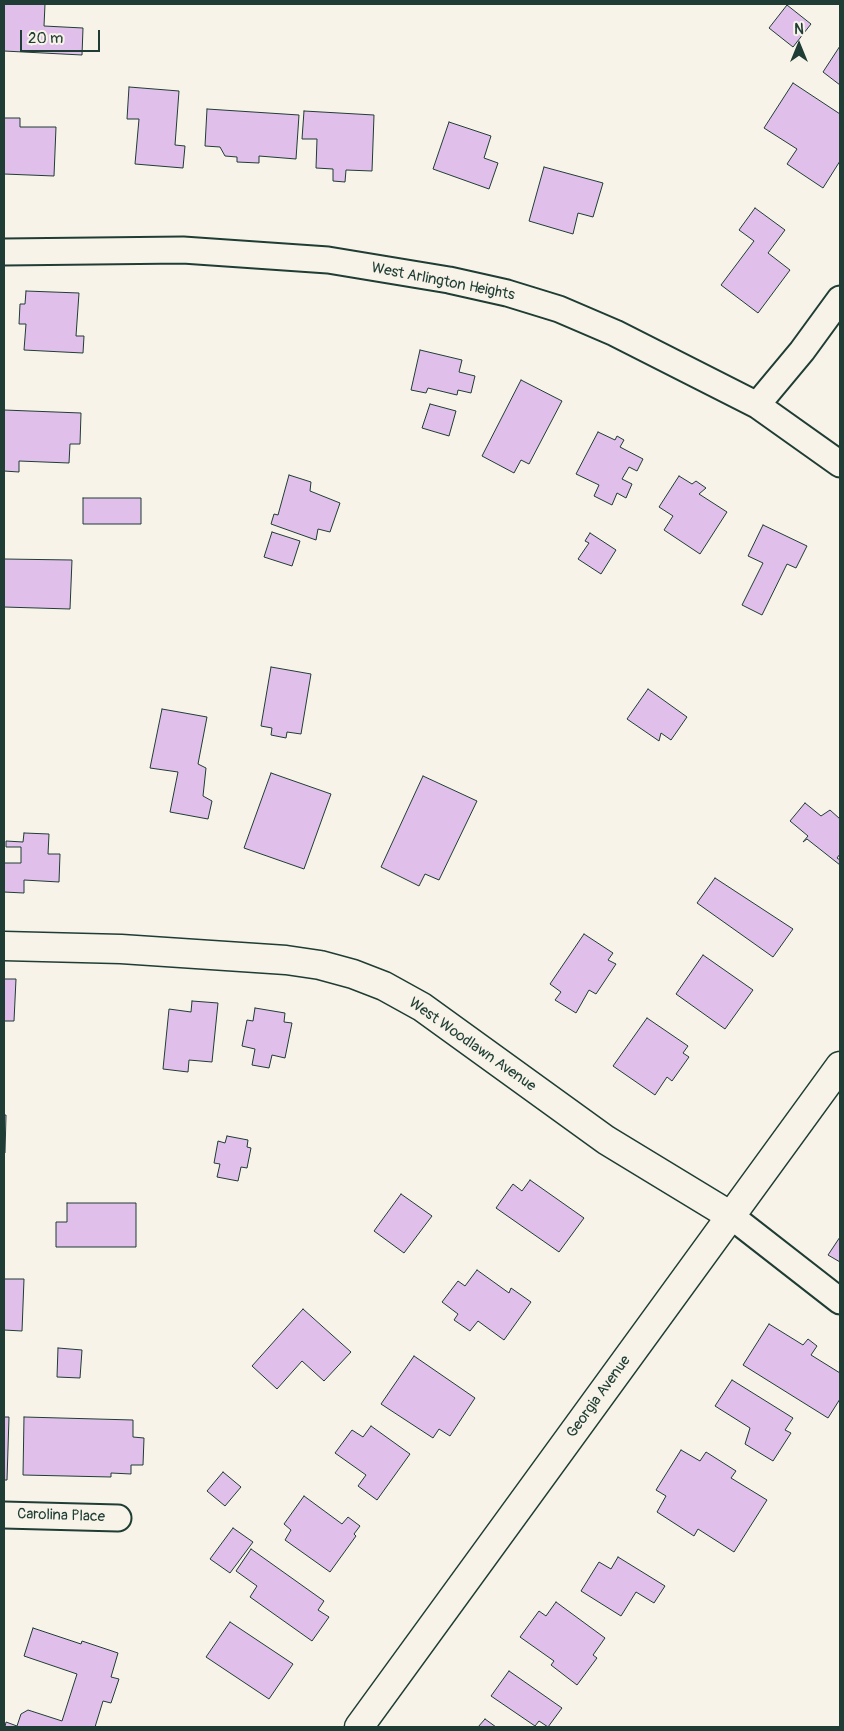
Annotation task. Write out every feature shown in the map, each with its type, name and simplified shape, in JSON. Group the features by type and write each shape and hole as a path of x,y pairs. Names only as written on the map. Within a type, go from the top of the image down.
{"main road":[{"name":"West Woodlawn Avenue","path":"4,946 121,949 286,960 320,965 353,974 384,986 422,1007 606,1140 731,1216"},
{"name":"Georgia Avenue","path":"359,1727 840,1066"}],"street":[{"name":"West Arlington Heights","path":"4,252 183,250 328,260 449,280 507,292 559,308 614,333 757,405 840,464"},
{"path":"757,405 802,351 840,299"},
{"path":"731,1216 840,1301"},
{"name":"Carolina Place","path":"4,1515 118,1518"}],"building":[{"path":"4,4 45,4 44,26 83,28 82,55 4,51"},
{"path":"787,5 811,24 793,47 769,28"},
{"path":"840,46 840,85 823,72"},
{"path":"793,83 840,114 840,161 823,188 787,164 797,149 764,128"},
{"path":"129,87 179,91 175,145 185,146 183,168 135,164 139,119 127,119"},
{"path":"207,109 299,115 296,159 259,156 259,163 237,162 237,157 225,156 220,147 205,146"},
{"path":"304,111 374,115 372,171 346,170 345,182 333,181 333,169 316,168 317,139 302,139"},
{"path":"4,118 20,118 20,127 56,127 54,176 4,174"},
{"path":"449,122 491,136 484,158 498,163 489,189 433,169"},
{"path":"544,167 603,183 593,217 578,213 573,234 529,221"},
{"path":"755,208 785,230 768,253 790,270 758,313 721,285 754,241 739,230"},
{"path":"26,291 79,293 76,336 84,336 83,353 24,350 26,324 19,324 20,304 25,304"},
{"path":"420,350 462,360 459,372 475,376 471,393 458,390 457,395 428,388 426,393 411,390"},
{"path":"521,380 562,401 529,464 521,460 514,473 482,456"},
{"path":"430,404 456,411 449,436 422,428"},
{"path":"4,410 81,413 80,444 70,444 69,463 19,461 19,472 4,471"},
{"path":"598,432 615,440 617,436 624,440 620,447 643,459 637,471 629,467 622,479 632,484 626,498 617,493 612,505 594,496 599,485 576,474"},
{"path":"289,475 311,482 310,491 340,503 330,532 318,529 316,540 271,524 274,514 278,515"},
{"path":"679,476 692,484 696,481 706,488 699,494 727,512 700,554 664,530 673,516 659,507"},
{"path":"83,498 141,498 141,524 83,524"},
{"path":"763,525 807,546 796,568 787,564 762,615 742,605 763,563 748,556"},
{"path":"272,532 300,541 292,566 264,557"},
{"path":"590,533 616,550 601,574 578,559 589,543 585,541"},
{"path":"4,559 72,560 70,609 4,607"},
{"path":"271,667 311,674 301,734 287,732 286,738 271,735 272,728 261,726"},
{"path":"648,689 687,717 671,740 661,733 659,741 627,719"},
{"path":"162,709 207,717 198,764 206,768 203,796 212,801 208,819 170,812 178,772 150,768"},
{"path":"271,773 331,794 304,869 244,848"},
{"path":"423,776 477,801 439,880 425,874 419,886 381,867"},
{"path":"805,803 821,816 830,810 840,819 840,854 837,858 840,860 840,865 807,839 803,842 808,836 790,821"},
{"path":"24,833 49,834 48,854 60,854 59,882 24,880 24,893 4,892 4,863 21,863 21,847 6,847 6,841 23,842"},
{"path":"715,878 793,929 773,957 697,903"},
{"path":"584,934 613,953 608,960 616,964 596,994 589,990 576,1013 555,1000 561,992 550,984"},
{"path":"703,955 753,990 725,1029 676,994"},
{"path":"4,979 16,979 14,1021 4,1021"},
{"path":"192,1001 218,1003 212,1062 189,1060 188,1072 163,1069 169,1009 191,1012"},
{"path":"255,1008 285,1013 284,1022 292,1023 285,1058 272,1055 269,1068 252,1065 255,1049 242,1046 247,1020 253,1021"},
{"path":"647,1018 688,1046 683,1053 689,1057 672,1081 667,1077 655,1095 613,1066"},
{"path":"4,1115 6,1115 5,1153 4,1153"},
{"path":"227,1136 248,1140 247,1147 251,1148 247,1168 241,1167 238,1181 217,1177 220,1164 214,1163 218,1141 225,1143"},
{"path":"530,1180 584,1218 559,1252 496,1208 513,1184 522,1191"},
{"path":"401,1194 432,1216 404,1253 374,1231"},
{"path":"67,1203 136,1203 136,1247 56,1247 56,1222 67,1222"},
{"path":"840,1237 840,1262 828,1255"},
{"path":"477,1270 509,1293 511,1288 531,1302 504,1340 478,1321 470,1331 454,1320 458,1314 442,1302 458,1281 465,1286"},
{"path":"4,1279 24,1279 22,1331 4,1330"},
{"path":"303,1309 351,1352 324,1381 302,1361 277,1389 252,1366"},
{"path":"769,1324 803,1345 808,1339 817,1346 811,1355 840,1373 840,1399 828,1418 743,1365"},
{"path":"58,1348 82,1350 80,1378 57,1377"},
{"path":"414,1356 475,1398 450,1436 439,1429 433,1438 381,1404"},
{"path":"732,1380 793,1418 785,1430 791,1433 773,1461 745,1444 750,1428 715,1406"},
{"path":"4,1417 9,1417 7,1480 4,1480"},
{"path":"24,1417 133,1420 133,1437 144,1438 143,1465 131,1465 131,1474 111,1473 111,1477 23,1475"},
{"path":"371,1426 410,1454 377,1500 358,1486 366,1475 335,1453 352,1430 363,1437"},
{"path":"681,1450 700,1461 706,1452 736,1471 731,1478 767,1500 734,1552 698,1529 694,1536 657,1512 666,1496 656,1490"},
{"path":"223,1472 241,1487 225,1506 207,1491"},
{"path":"304,1496 342,1524 348,1517 360,1526 354,1534 356,1536 330,1572 285,1540 291,1530 284,1524"},
{"path":"233,1528 253,1542 230,1573 210,1559"},
{"path":"251,1549 324,1601 318,1610 329,1617 312,1641 250,1597 257,1586 236,1571"},
{"path":"618,1557 665,1586 654,1603 636,1592 621,1616 581,1591 599,1562 611,1569"},
{"path":"556,1602 605,1638 593,1655 597,1658 577,1685 551,1665 554,1661 520,1637 539,1611 546,1616"},
{"path":"230,1622 293,1664 269,1699 206,1657"},
{"path":"33,1628 81,1644 82,1641 118,1653 111,1677 119,1679 111,1703 103,1701 95,1727 5,1727 6,1722 17,1726 21,1714 28,1710 62,1721 77,1674 24,1656"},
{"path":"509,1671 562,1708 548,1727 539,1721 535,1726 491,1696"},
{"path":"485,1719 496,1727 478,1727"}]}
